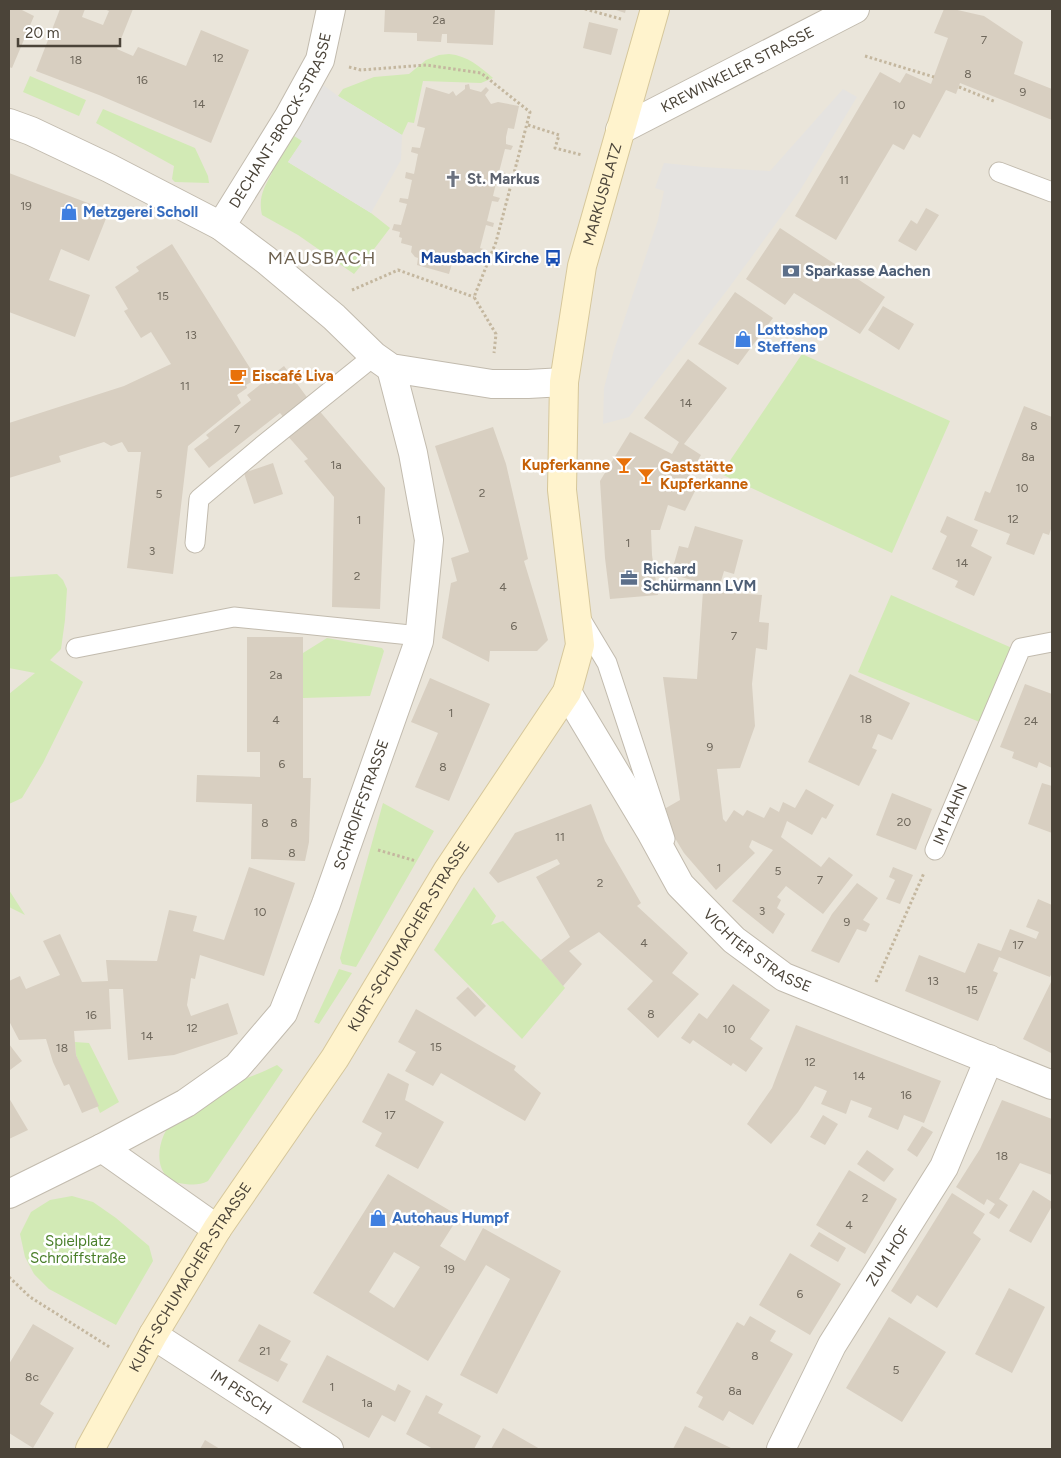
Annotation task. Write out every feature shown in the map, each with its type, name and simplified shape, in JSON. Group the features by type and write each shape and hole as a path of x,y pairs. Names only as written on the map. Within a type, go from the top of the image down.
{"main road":[{"name":"MARKUSPLATZ","path":"564,382 582,266 655,9"},
{"name":"KURT-SCHUMACHER-STRASSE","path":"90,1449 153,1336 217,1229 335,1058 448,870 567,692 580,645 562,490 564,382"}],"street":[{"name":"DECHANT-BROCK-STRASSE","path":"221,226 288,118 320,60 331,9"},
{"name":"KREWINKELER STRASSE","path":"620,130 855,9"},
{"path":"9,123 31,131 109,168 221,226 313,299 383,362 492,384 564,382"},
{"name":"SCHROIFFSTRASSE","path":"9,1194 102,1148 186,1103 237,1067 283,1013 326,904 420,636 429,540 413,453 383,362"},
{"name":"VICHTER STRASSE","path":"567,692 651,832 680,885 734,940 784,977 1052,1085"},
{"name":"ZUM HOF","path":"781,1449 832,1345 944,1167 989,1059"},
{"path":"102,1148 217,1229"},
{"name":"IM PESCH","path":"153,1336 329,1449"}],"lane":[{"path":"999,172 1052,192"},
{"path":"195,543 199,499 262,446 383,362"},
{"path":"576,611 607,663 680,885"},
{"path":"76,648 234,617 420,636"},
{"name":"IM HAHN","path":"935,850 1021,648 1052,642"}],"path":[{"path":"585,9 619,18"},
{"path":"865,56 934,77"},
{"path":"320,60 361,70 426,65 481,73 530,112 528,126 496,242 474,297"},
{"path":"959,87 996,102"},
{"path":"528,126 559,135 555,148 570,153"},
{"path":"378,279 398,270 474,297 496,334 492,384"},
{"path":"348,842 448,870"},
{"name":"IM HAHN","path":"864,1009 935,850"},
{"path":"9,1277 30,1298 137,1365"}],"shaded area":[{"path":"9,9 1052,9 1052,1449 9,1449"},
{"path":"315,79 338,96 402,135 401,160 371,213 288,162 302,141 291,134"},
{"path":"843,89 857,97 799,192 728,289 629,417 603,424 604,388 614,350 658,220 664,191 655,188 664,163 770,171"}],"green space":[{"path":"449,54 468,59 493,78 481,83 423,81 414,123 408,122 402,135 338,96 343,89 374,77 409,74 426,60 439,55"},
{"path":"30,76 86,100 79,116 23,92"},
{"path":"103,109 195,148 208,176 209,183 175,182 172,179 174,166 96,123"},
{"path":"291,134 303,140 288,162 371,213 390,228 354,274 298,235 262,215 262,193 272,173 267,169"},
{"path":"802,354 950,421 892,553 721,474"},
{"path":"57,574 63,580 67,589 65,620 61,649 50,660 83,682 43,763 22,798 9,804 9,694 35,673 9,668 9,577"},
{"path":"891,595 1012,648 982,723 858,672"},
{"path":"327,638 382,648 384,651 370,696 303,698 303,653"},
{"path":"383,803 434,831 356,967 342,964 340,958"},
{"path":"474,887 496,916 491,925 503,921 565,988 522,1039 434,950"},
{"path":"9,890 25,915 9,907"},
{"path":"339,969 352,973 319,1024 314,1022"},
{"path":"75,1042 89,1043 119,1102 100,1113 76,1055"},
{"path":"277,1065 283,1070 208,1181 197,1184 185,1184 174,1181 166,1176 159,1158 160,1147 163,1136 175,1119 209,1094"},
{"name":"Spielplatz Schroiffstraße","path":"72,1196 93,1202 116,1218 149,1246 153,1261 116,1325 49,1289 34,1274 25,1257 20,1234 31,1212 50,1200"}],"building":[{"path":"9,9 20,9 34,16 12,68 9,67"},
{"path":"60,9 85,9 82,17 103,25 109,11 104,9 133,9 117,49 133,56 138,47 186,66 201,30 249,50 211,143 99,95 36,71"},
{"path":"385,9 495,9 493,45 447,43 447,34 442,34 441,42 417,41 417,33 384,32"},
{"path":"613,9 626,9 625,13"},
{"path":"944,9 953,9 984,16 1023,42 1014,74 1052,89 1052,120 960,83 956,94 946,90 920,138 913,134 904,150 893,144 836,240 795,216 880,72 900,83 906,73 931,84 948,38 934,33"},
{"path":"589,22 618,29 611,55 583,48"},
{"name":"St. Markus","path":"469,84 470,89 481,92 486,87 489,90 485,95 491,104 498,102 519,106 514,129 508,128 506,137 506,144 513,146 511,150 505,149 499,172 506,173 505,177 498,175 493,196 500,198 498,202 492,201 487,221 494,223 493,227 486,225 480,248 487,250 486,255 480,253 479,256 475,255 474,260 454,256 449,274 417,265 418,258 411,252 412,246 401,243 400,232 392,230 394,224 401,225 407,204 399,202 400,198 408,199 412,180 405,178 406,172 414,174 418,154 411,152 412,147 420,148 425,128 417,126 426,87 449,94 453,91 456,96 465,89 465,85"},
{"path":"9,173 109,211 89,261 61,249 49,280 90,295 75,337 9,312"},
{"path":"926,208 939,215 916,251 898,241 911,220 917,224"},
{"path":"780,228 885,297 860,334 794,293 785,305 746,279"},
{"path":"172,244 257,379 246,385 247,388 237,395 241,403 188,446 173,574 127,568 141,452 128,452 122,442 111,446 104,442 59,456 61,462 9,478 9,423 124,386 171,364 151,332 141,338 124,311 128,309 115,287 139,271 136,267"},
{"path":"735,292 773,318 738,365 698,344"},
{"path":"883,306 914,324 899,350 868,330"},
{"path":"688,359 727,388 684,444 701,455 687,480 698,485 685,511 668,505 660,530 651,530 652,555 658,595 610,599 605,558 600,481 630,432 672,454 679,442 644,418"},
{"path":"284,366 309,400 285,419 280,413 209,468 194,449 209,438 206,435 251,400 247,395"},
{"path":"1024,406 1052,417 1052,526 1049,535 1043,533 1034,555 1006,544 1010,534 974,520 985,491 990,493"},
{"path":"317,408 385,488 380,609 332,607 334,497 304,461 308,459 286,434"},
{"path":"493,427 506,464 528,559 524,561 548,640 537,651 490,651 489,662 442,638 451,583 457,581 451,558 469,552 435,446"},
{"path":"273,463 283,494 254,504 244,473"},
{"path":"947,516 978,530 971,546 992,557 974,596 955,587 958,581 932,569 947,536 940,532"},
{"path":"695,526 743,540 734,574 724,571 719,588 671,574 679,546 688,548"},
{"path":"703,591 762,595 759,622 769,623 767,650 756,648 752,684 755,726 740,768 717,769 723,819 726,822 734,810 743,816 747,810 764,818 770,807 779,812 783,802 795,808 806,789 834,805 826,819 822,817 812,835 787,821 781,837 821,867 829,857 853,875 823,914 786,886 777,897 781,900 777,908 785,914 773,934 732,901 773,850 752,840 749,847 755,853 716,890 684,853 659,812 680,800 663,677 697,679"},
{"path":"247,637 303,637 303,778 311,778 309,842 305,861 251,859 252,804 196,802 197,775 260,777 260,752 247,752"},
{"path":"850,674 910,703 892,740 878,734 872,748 877,750 859,786 808,762"},
{"path":"430,678 490,704 449,801 415,787 438,733 411,722"},
{"path":"1025,684 1052,694 1052,768 1039,762 1037,768 1012,758 1014,752 1000,747"},
{"path":"1042,783 1052,786 1052,833 1028,824"},
{"path":"892,793 932,809 916,850 876,835"},
{"path":"591,804 605,841 641,903 637,906 688,953 672,973 699,994 658,1038 627,1009 653,981 599,932 569,951 582,964 563,986 541,960 570,937 536,877 560,864 557,859 498,883 489,873 515,833"},
{"path":"249,867 295,883 264,976 200,955 195,979 191,978 187,1005 191,1016 228,1003 238,1034 174,1055 128,1060 123,989 109,989 111,1029 74,1031 76,1055 99,1106 82,1113 69,1084 64,1086 53,1062 46,1039 19,1040 9,1021 9,981 20,976 26,989 60,975 43,941 60,934 82,982 108,981 106,960 157,961 169,910 197,916 193,931 224,940"},
{"path":"893,867 913,875 900,904 886,899 895,880 889,877"},
{"path":"857,883 878,898 863,920 870,924 866,932 857,929 839,963 811,951 832,914"},
{"path":"1038,899 1052,905 1052,972 1050,977 999,957 993,971 998,973 978,1021 905,991 919,955 965,973 978,943 1001,951 1010,929 1036,939 1039,932 1026,927"},
{"path":"1052,980 1052,1051 1051,1053 1023,1039"},
{"path":"733,984 770,1010 750,1039 763,1048 746,1072 733,1063 731,1066 693,1040 690,1044 681,1038 699,1013 707,1019"},
{"path":"468,987 486,1006 475,1017 456,998"},
{"path":"416,1009 516,1066 514,1070 541,1093 525,1121 441,1073 433,1086 405,1071 416,1052 398,1042"},
{"path":"796,1025 941,1081 924,1123 904,1115 898,1130 868,1117 872,1108 851,1100 846,1114 821,1104 827,1091 815,1086 798,1112 771,1144 747,1124 772,1088"},
{"path":"9,1044 22,1061 10,1070 9,1068"},
{"path":"388,1073 409,1084 405,1100 444,1122 418,1169 375,1146 382,1133 362,1122"},
{"path":"9,1098 28,1130 9,1139"},
{"path":"1002,1100 1052,1119 1052,1175 1020,1163 999,1199 1008,1205 999,1219 989,1213 995,1204 987,1199 984,1205 956,1187 980,1149"},
{"path":"823,1115 838,1124 825,1145 810,1137"},
{"path":"922,1126 933,1132 917,1157 907,1150"},
{"path":"867,1150 894,1169 884,1182 857,1164"},
{"path":"849,1170 897,1199 865,1254 816,1225"},
{"path":"388,1174 459,1216 440,1246 465,1261 483,1228 561,1271 497,1394 460,1375 510,1279 486,1265 428,1361 313,1293","holes":["394,1252 420,1267 394,1308 369,1292"]},
{"path":"1033,1190 1052,1202 1052,1206 1031,1243 1009,1231"},
{"path":"952,1193 985,1214 973,1233 981,1239 937,1308 917,1295 911,1304 891,1291"},
{"path":"819,1232 846,1248 838,1262 810,1246"},
{"path":"790,1253 841,1284 810,1335 759,1305"},
{"path":"1009,1288 1045,1307 1012,1373 975,1354"},
{"path":"750,1316 776,1331 770,1341 793,1354 753,1425 729,1411 723,1421 698,1407 703,1397 696,1393 737,1322 744,1326"},
{"path":"889,1317 946,1352 902,1422 846,1388"},
{"path":"33,1324 74,1348 40,1404 54,1413 33,1448 9,1433 9,1364"},
{"path":"259,1324 291,1341 280,1360 288,1364 278,1382 238,1361"},
{"path":"327,1355 395,1391 398,1384 411,1391 395,1422 382,1415 369,1438 302,1402"},
{"path":"426,1395 443,1404 438,1413 481,1436 474,1449 433,1449 406,1434"},
{"path":"685,1426 733,1449 673,1449"},
{"path":"503,1428 540,1449 491,1449"},
{"path":"205,1440 220,1449 200,1449"}],"place":[{"name":"St. Markus","path":"453,179"},
{"name":"Metzgerei Scholl","path":"69,212"},
{"name":"Mausbach Kirche","path":"553,258"},
{"name":"Sparkasse Aachen","path":"791,271"},
{"name":"Lottoshop Steffens","path":"743,339"},
{"name":"Eiscafé Liva","path":"238,376"},
{"name":"Kupferkanne","path":"624,465"},
{"name":"Gaststätte Kupferkanne","path":"646,476"},
{"name":"Richard Schürmann LVM","path":"629,578"},
{"name":"Autohaus Humpf","path":"378,1218"}],"district":[{"name":"MAUSBACH","path":"322,258"}]}
